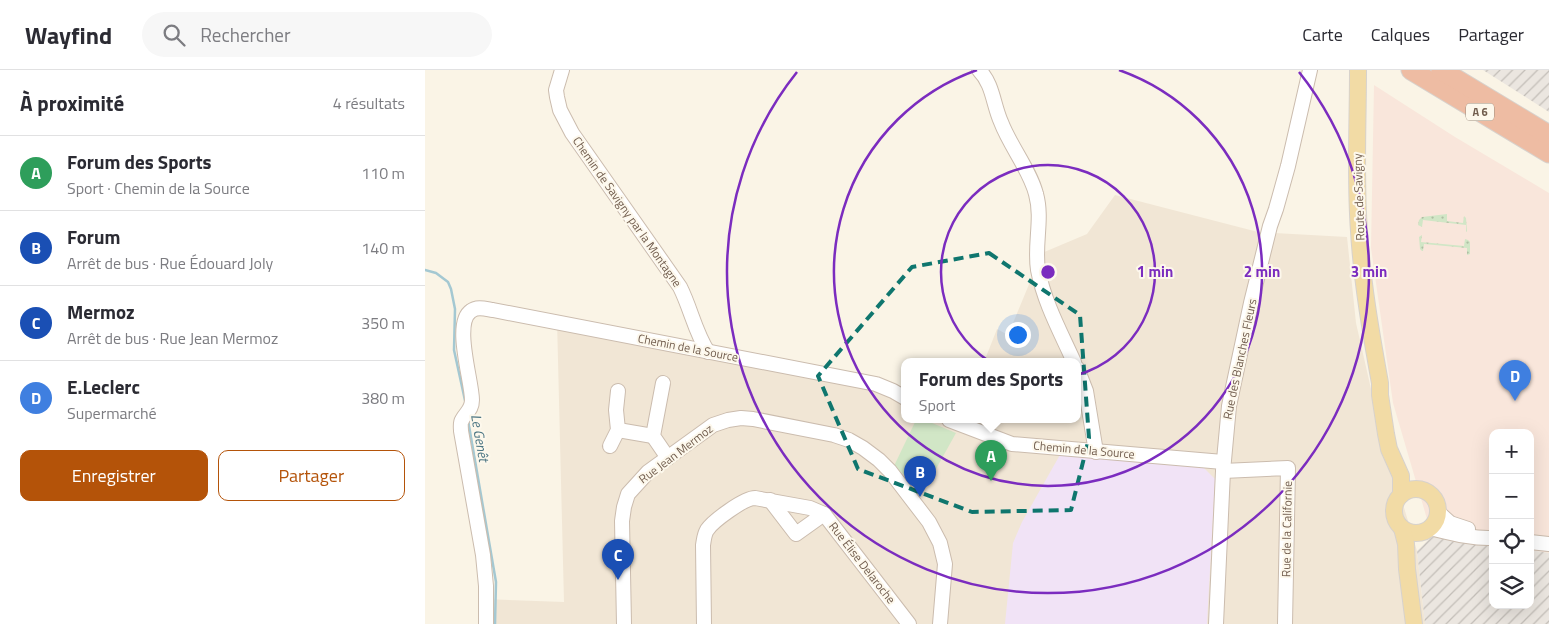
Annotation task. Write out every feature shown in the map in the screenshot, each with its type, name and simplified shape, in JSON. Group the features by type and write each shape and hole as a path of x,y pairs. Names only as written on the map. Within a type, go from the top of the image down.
{"highway":[{"name":"A 6","path":"1411,70 1549,153"},
{"name":"A 6","path":"1441,70 1549,135"}],"main road":[{"name":"Route de Savigny","path":"1358,70 1359,228 1365,294 1380,383 1380,395 1391,449 1401,476 1401,495"},
{"name":"Route de Savigny","path":"1391,449 1419,489"},
{"path":"1407,560 1413,546 1437,518 1438,512 1438,507 1429,493 1419,489 1409,490 1401,495 1395,507 1396,520 1402,528 1410,532 1426,530"},
{"path":"1402,528 1414,624"}],"street":[{"name":"Chemin de Savigny par la Montagne","path":"562,70 556,90 564,120 580,146 680,287 688,304 696,330 708,352"},
{"path":"979,70 989,84 1003,129 1036,192 1039,211 1038,270 1054,318 1073,358"},
{"name":"Rue des Blanches Fleurs","path":"1216,624 1223,466 1229,406 1251,303 1270,226 1288,166 1310,70"},
{"name":"Chemin de la Source","path":"486,624 486,586 483,555 461,431 461,420 467,414 472,399 463,329 465,316 470,311 479,308 493,310 876,384 893,390 901,395"},
{"path":"1081,378 1086,391 1096,452"},
{"path":"663,383 653,436 668,458"},
{"path":"610,446 618,430 616,410 618,391"},
{"name":"Rue Jean Mermoz","path":"624,624 623,521 624,507 628,494 637,483 713,425 741,418 834,435 881,455 890,471 936,533 941,544 945,564 940,624"},
{"name":"Chemin de la Source","path":"957,423 1012,444 1223,466"},
{"path":"618,430 653,436"},
{"name":"Rue de la Californie","path":"1223,466 1288,468 1285,624"},
{"name":"Rue Élise Delaroche","path":"704,624 703,545 708,529 746,500 755,498 809,508 824,514 909,624"},
{"path":"770,500 796,534 824,514"},
{"path":"1438,512 1450,523 1489,536"},
{"path":"1426,530 1489,537"},
{"path":"1534,542 1549,544"}],"highlighted area":[{"path":"989,253 1080,315 1089,438 1071,510 972,512 858,469 818,376 912,267"}],"shaded area":[{"path":"1483,70 1549,70 1549,112"},
{"path":"1374,85 1455,137 1549,193 1549,553 1534,551 1534,429 1489,429 1489,544 1432,536 1393,403 1371,248"},
{"path":"1115,195 1258,232 1347,237 1356,323 1379,424 1417,551 1425,624 483,624 483,599 564,602 557,320 901,389 901,423 1081,423 1081,358 986,358 997,329 1008,335 1042,253 1087,234"},
{"path":"1061,453 1202,466 1215,479 1207,624 1005,624 1013,543 1022,522"},
{"path":"1432,536 1489,544 1489,609 1534,609 1534,551 1549,553 1549,624 1425,624 1417,551"}],"green space":[{"path":"1447,214 1447,221 1463,223 1464,216 1466,218 1467,231 1466,225 1423,220 1422,227 1418,225 1422,217"},
{"path":"1422,235 1421,242 1464,246 1465,239 1468,240 1470,242 1470,254 1467,255 1467,248 1424,244 1422,251 1420,249 1419,237"},
{"path":"915,423 932,423 956,433 926,487 904,475 894,466"}],"waterway":[{"name":"Le Genêt","path":"425,270 436,273 448,282 451,289 455,309 454,350 466,405"},
{"name":"Le Genêt","path":"468,420 496,582 495,624"}],"place":[{"name":"E.Leclerc","path":"1515,401"},
{"name":"Forum des Sports","path":"991,481"},
{"name":"Forum","path":"920,497"},
{"name":"Mermoz","path":"618,580"}]}
